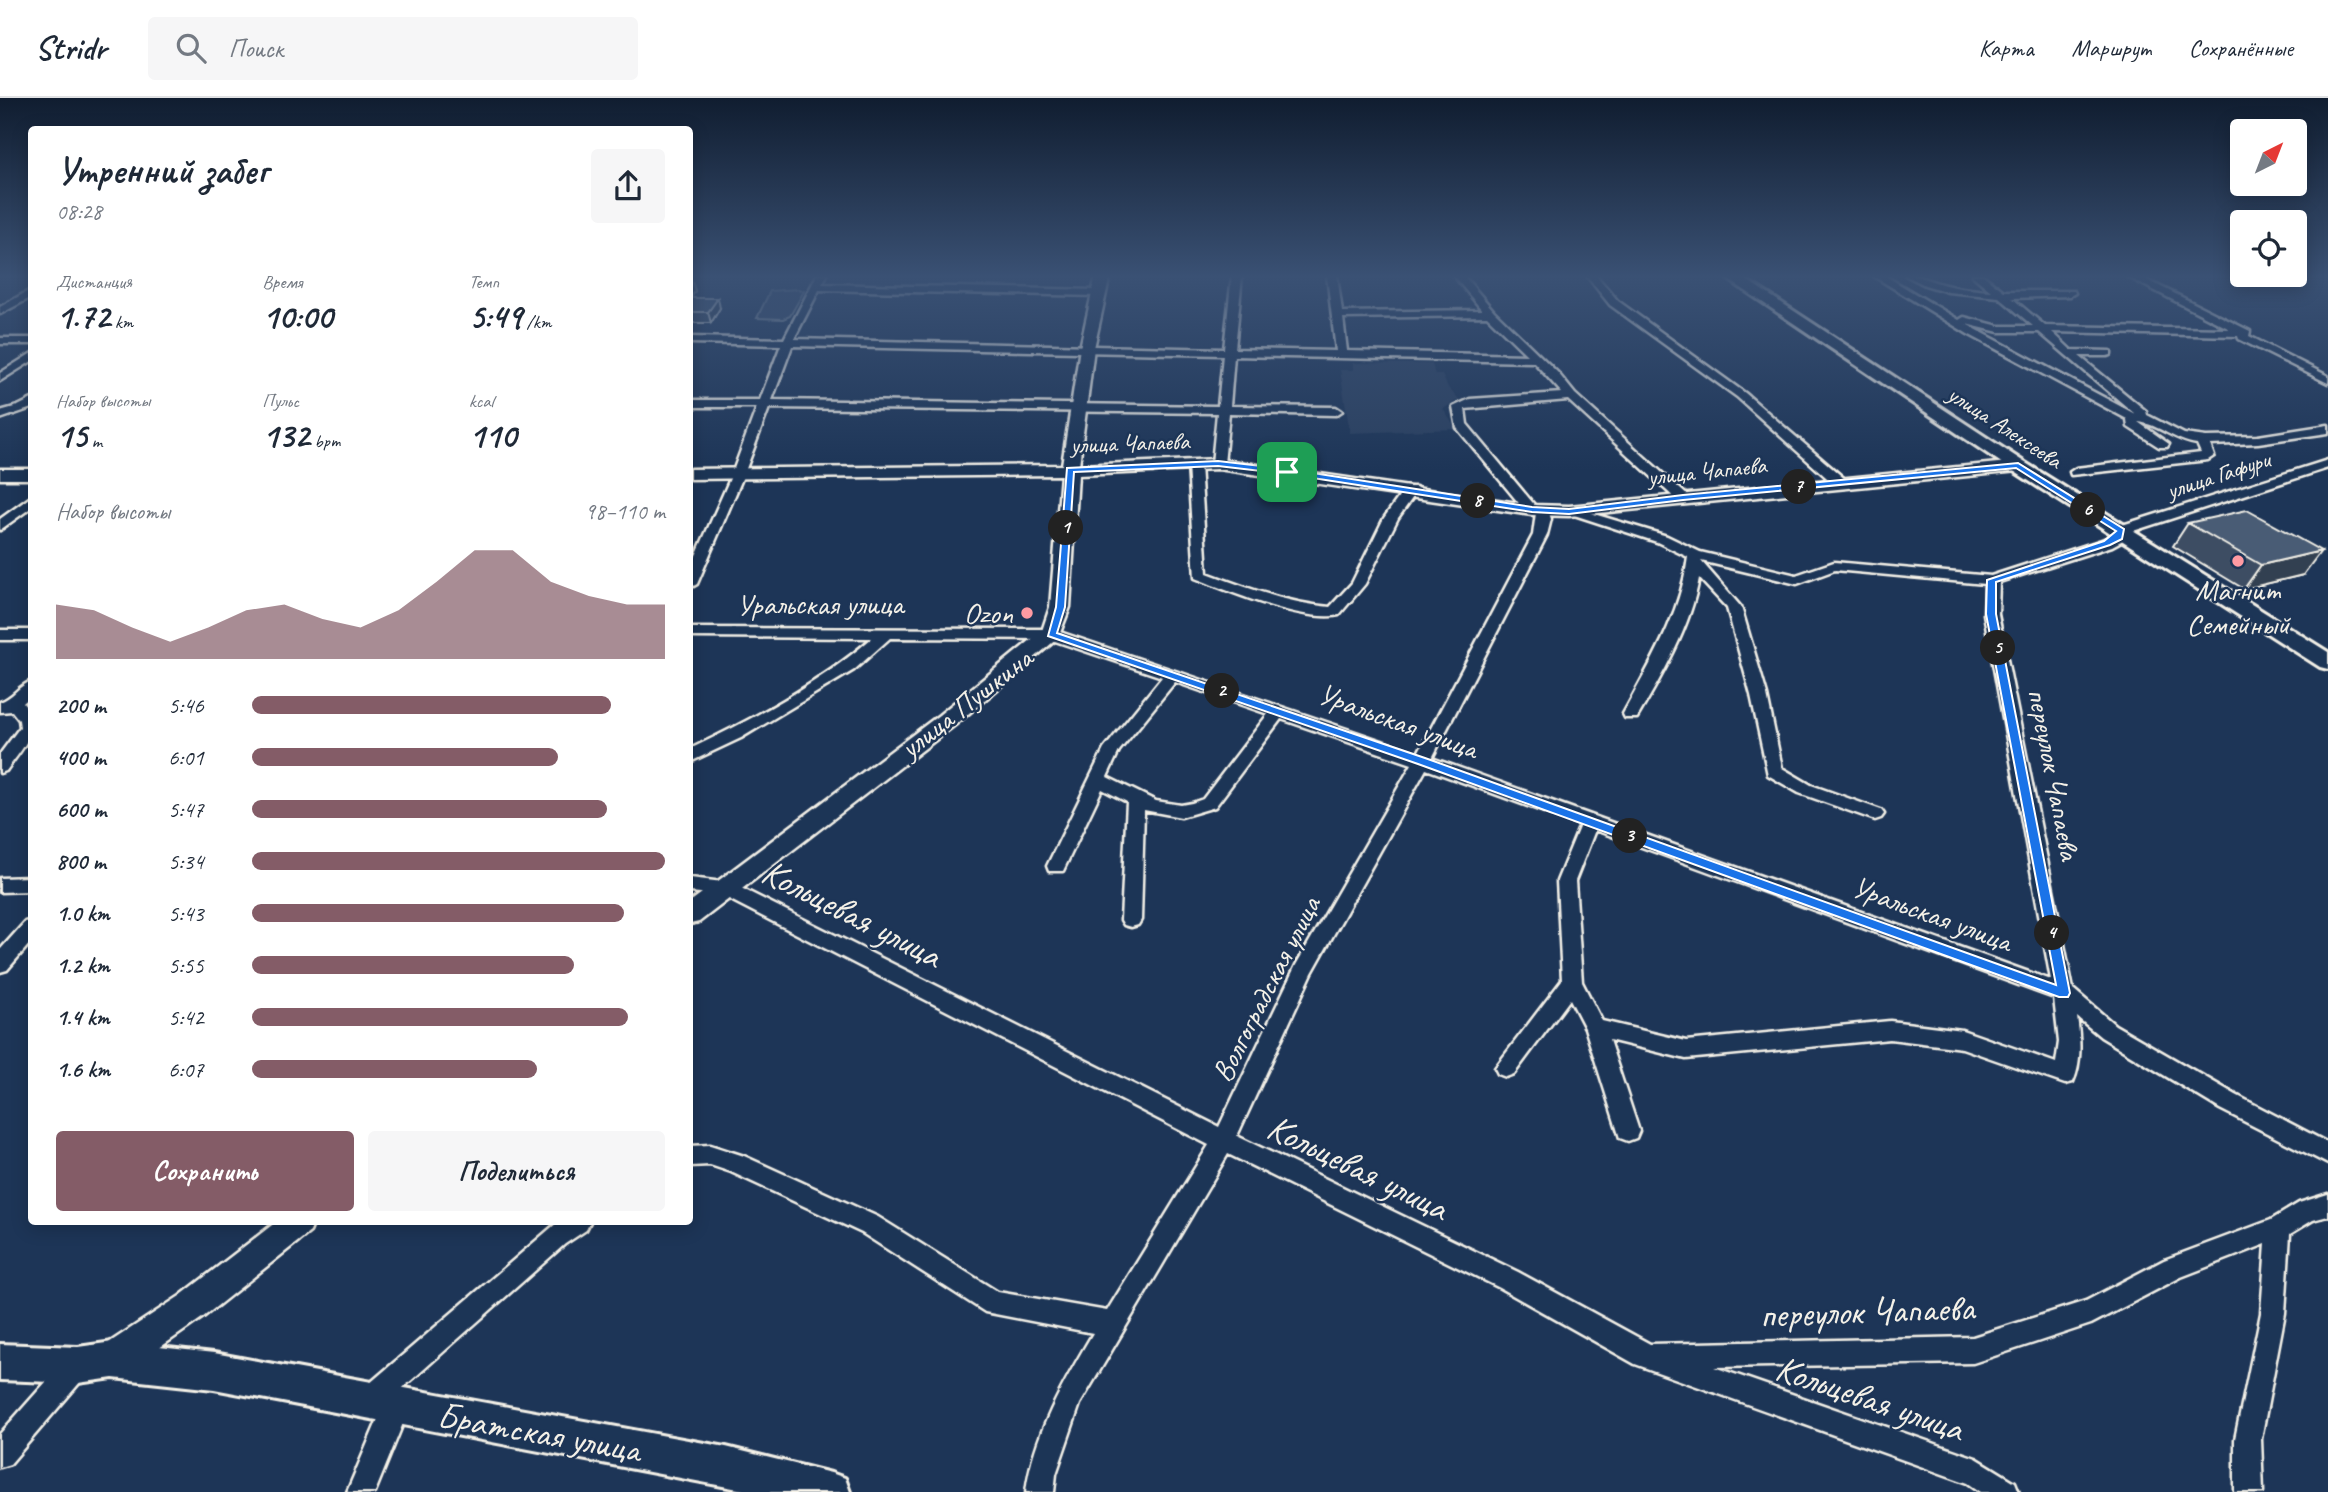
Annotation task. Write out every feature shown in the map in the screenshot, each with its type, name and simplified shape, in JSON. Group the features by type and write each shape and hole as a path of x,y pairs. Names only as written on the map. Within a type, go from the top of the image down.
{"main road":[{"name":"улица Алексеева","path":"1827,340 2018,466 2328,662"},
{"name":"Братская улица","path":"0,1362 95,1363 214,1371 726,1466 831,1492"}],"street":[{"path":"695,340 1160,351 1342,352 1536,359"},
{"name":"улица Пушкина","path":"693,913 947,720 1051,634 1060,607 1070,470 1089,340"},
{"path":"1218,464 1228,340"},
{"path":"1341,340 1342,352"},
{"path":"1517,340 1554,375 1571,396 1683,498"},
{"path":"1665,340 1741,395 1841,483"},
{"path":"1992,340 2186,439 2271,438 2328,429"},
{"path":"2052,340 2139,417"},
{"path":"2249,340 2328,380"},
{"path":"0,341 28,341"},
{"path":"693,577 738,474 789,341"},
{"path":"2067,353 2107,353"},
{"path":"0,378 28,359"},
{"path":"1537,510 1461,425 1459,407 1470,403 1571,396"},
{"path":"693,403 1336,411"},
{"path":"0,415 28,405"},
{"path":"2139,417 2132,424 2163,444"},
{"path":"2076,472 2208,457 2201,439"},
{"name":"улица Чапаева","path":"693,474 1070,470 1218,464 1537,510 1569,511 2018,466"},
{"name":"улица Гафури","path":"2121,530 2328,464"},
{"path":"1194,465 1200,575 1250,594 1308,610 1334,612 1358,584 1391,518 1411,490"},
{"path":"0,474 28,474"},
{"path":"0,526 28,503"},
{"name":"Волгоградская улица","path":"1040,1492 1042,1474 1069,1397 1224,1141 1303,971 1422,761 1540,535 1544,519 1537,510"},
{"name":"улица Чапаева","path":"1569,511 1662,539 1695,559 1797,580 1834,566 1992,580"},
{"path":"1992,580 2107,543 2118,537 2121,530"},
{"path":"1631,714 1691,586 1695,559"},
{"name":"улица Чапаева","path":"1695,559 1734,607 1759,695 1774,771 1805,789 1875,814"},
{"name":"переулок Чапаева","path":"1992,580 1991,614 2064,993"},
{"name":"Уральская улица","path":"693,632 1051,634 1279,710 2064,993 2108,1031 2228,1102 2328,1154"},
{"path":"693,755 735,734 848,667 885,634"},
{"path":"0,635 28,635"},
{"path":"1056,866 1112,749 1172,675"},
{"path":"0,767 28,727 27,719 5,707 28,689"},
{"path":"1096,778 1136,800 1169,810 1200,808 1209,803 1279,710"},
{"path":"1131,919 1136,800"},
{"path":"1590,821 1566,881 1572,982 1595,1028 1628,1131"},
{"path":"0,885 28,884"},
{"name":"Кольцевая улица","path":"693,885 724,888 1224,1141 1509,1280 1644,1355 1976,1472 2005,1492"},
{"path":"0,964 28,932"},
{"path":"1506,1068 1572,982"},
{"path":"1595,1028 1686,1050 1890,1030 1962,1039 2065,1075 2070,1042 2064,993"},
{"path":"693,1156 710,1155 736,1163 870,1225 994,1303 1111,1324"},
{"name":"переулок Чапаева","path":"1644,1355 1973,1350 2091,1312 2173,1268 2279,1228 2307,1211 2328,1205"},
{"path":"0,1454 95,1363 191,1307 295,1225"},
{"name":"Братская улица","path":"384,1403 558,1236 574,1225"},
{"path":"2249,1492 2248,1439 2273,1313 2279,1228"},
{"path":"361,1492 384,1403"}],"shaded area":[{"path":"1353,363 1432,364 1435,375 1442,375 1449,389 1459,399 1443,409 1456,429 1350,433 1340,370 1353,370"}],"building":[{"path":"2247,510 2321,551 2261,565 2188,523"}],"place":[{"name":"Магнит Семейный","path":"2238,561"},
{"name":"Ozon","path":"1027,613"}],"route":[{"path":"1218,464 1287,472 1532,510 1569,511 2018,466 2121,530 2118,537 2107,543 1992,580 1991,614 2064,993 1279,710 1051,634 1060,607 1070,470 1218,464"}]}
